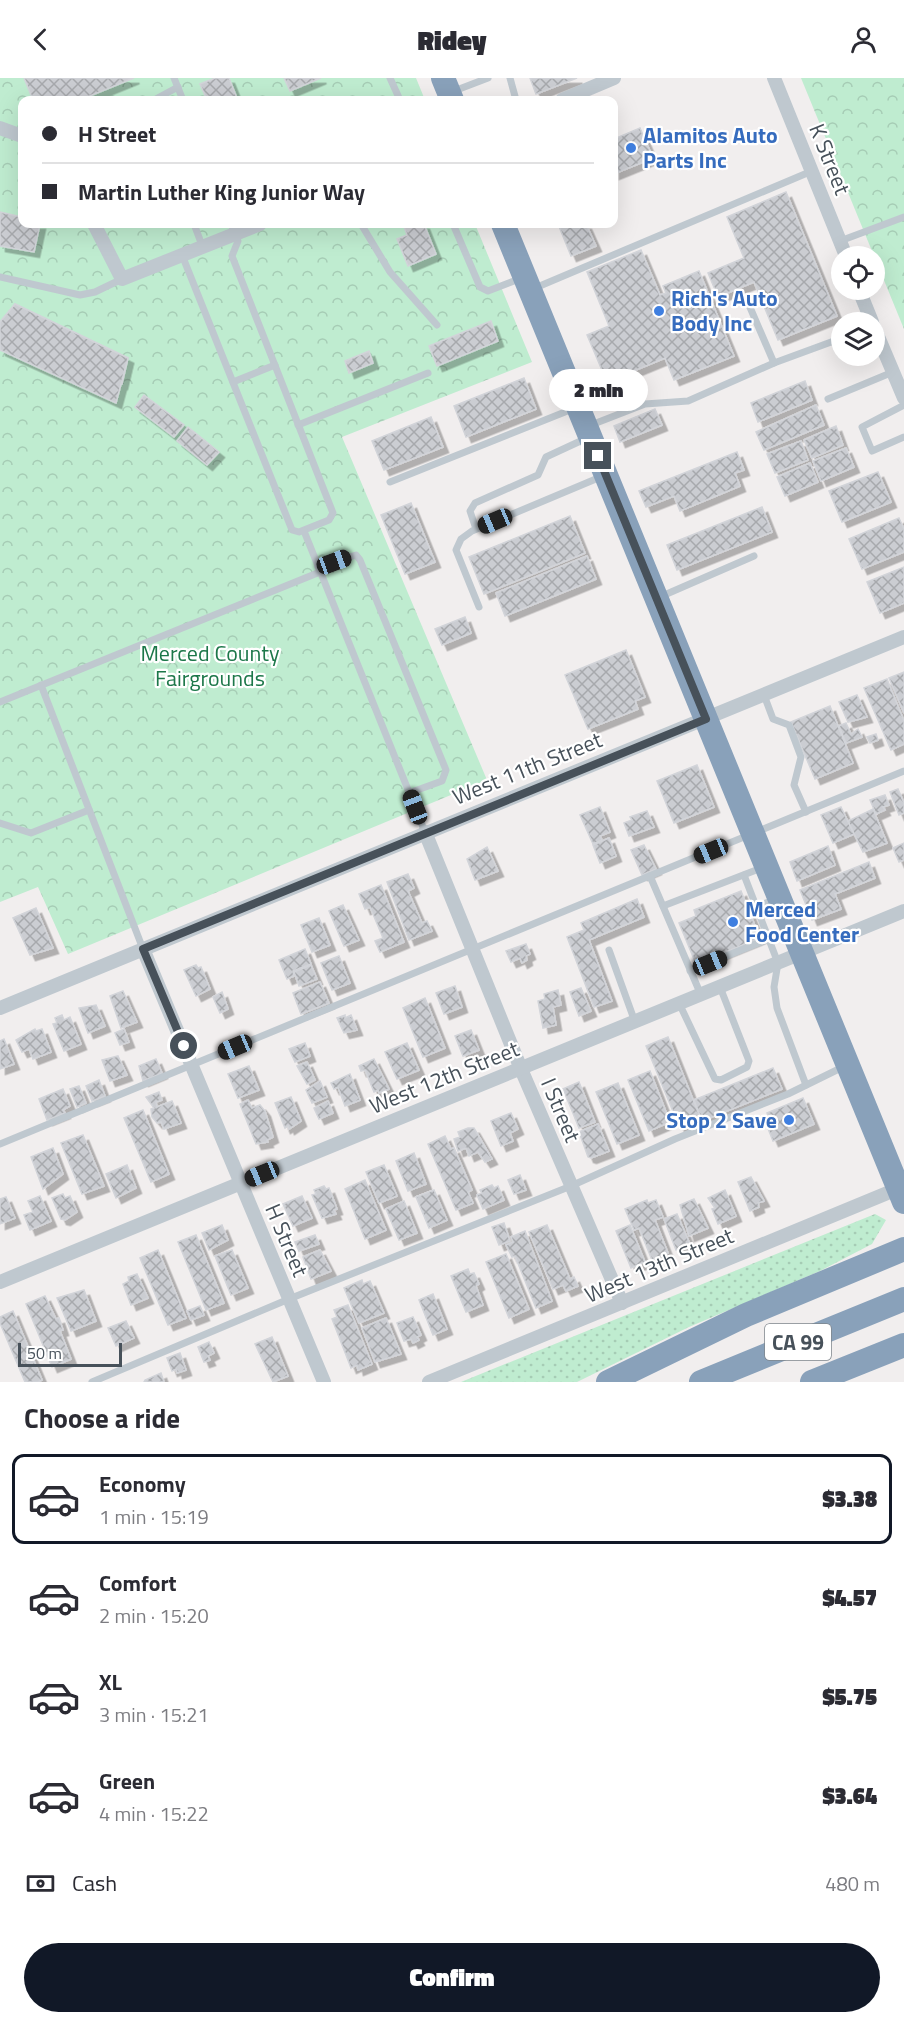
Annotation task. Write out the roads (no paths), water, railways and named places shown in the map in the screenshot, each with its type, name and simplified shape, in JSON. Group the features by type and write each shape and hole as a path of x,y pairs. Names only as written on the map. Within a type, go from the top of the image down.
{"highway":[{"path":"505,228 753,834 755,871 779,898 902,1192"},
{"path":"609,1382 746,1315 904,1249"},
{"name":"CA 99","path":"700,1382 900,1300"},
{"name":"CA 99","path":"812,1382 904,1345"}],"street":[{"path":"571,96 614,78"},
{"name":"K Street","path":"774,78 842,246"},
{"path":"0,128 18,135"},
{"path":"96,228 122,279 203,248 233,229"},
{"path":"885,353 903,391"},
{"name":"West 11th Street","path":"0,1008 425,832 904,638"},
{"name":"I Street","path":"425,832 521,1069 622,1303"},
{"name":"West 12th Street","path":"0,1282 904,911"},
{"name":"H Street","path":"143,949 324,1382"},
{"name":"West 13th Street","path":"429,1382 902,1192"}],"lane":[{"path":"174,78 181,96"},
{"path":"390,78 398,96"},
{"path":"448,90 488,78"},
{"path":"510,78 515,96"},
{"path":"161,96 178,87"},
{"path":"455,228 483,290 488,291 567,275 812,171"},
{"path":"840,241 904,218"},
{"path":"196,228 203,248"},
{"path":"363,228 390,272 437,325"},
{"path":"182,255 292,530 294,533 304,531 329,520 333,513 232,256 238,241 233,229"},
{"path":"0,277 80,295 95,292 122,279"},
{"path":"746,298 774,363"},
{"path":"390,482 645,404 688,401 774,363 831,342"},
{"path":"233,382 275,365"},
{"path":"828,399 893,372"},
{"path":"298,425 428,373"},
{"path":"904,405 862,427 872,450 904,437"},
{"path":"476,529 470,511 475,503 538,475 546,457 584,424"},
{"path":"479,607 456,550 461,538 476,529 606,475"},
{"path":"304,531 425,832"},
{"path":"0,702 356,555 446,770 442,781 409,793"},
{"path":"657,599 754,556"},
{"path":"41,685 143,949"},
{"path":"764,695 773,719 789,725 801,757 794,785 806,812"},
{"path":"0,1144 904,771"},
{"path":"0,823 31,833 89,810"},
{"path":"663,906 755,871 756,907 777,963 774,987 777,1008 806,1085"},
{"path":"650,876 701,995"},
{"path":"756,907 779,898"},
{"path":"690,971 768,939"},
{"path":"609,950 634,1022"},
{"path":"680,1003 715,1080 721,1080 747,1068 749,1061 720,987"},
{"path":"92,1382 289,1299 571,1186 806,1085 847,1065"}],"place":[{"name":"Alamitos Auto Parts Inc","path":"631,148"},
{"name":"Rich's Auto Body Inc","path":"659,311"},
{"name":"Merced Food Center","path":"733,922"},
{"name":"Stop 2 Save","path":"789,1120"}],"park label":[{"name":"Merced County Fairgrounds","path":"210,666"}]}
